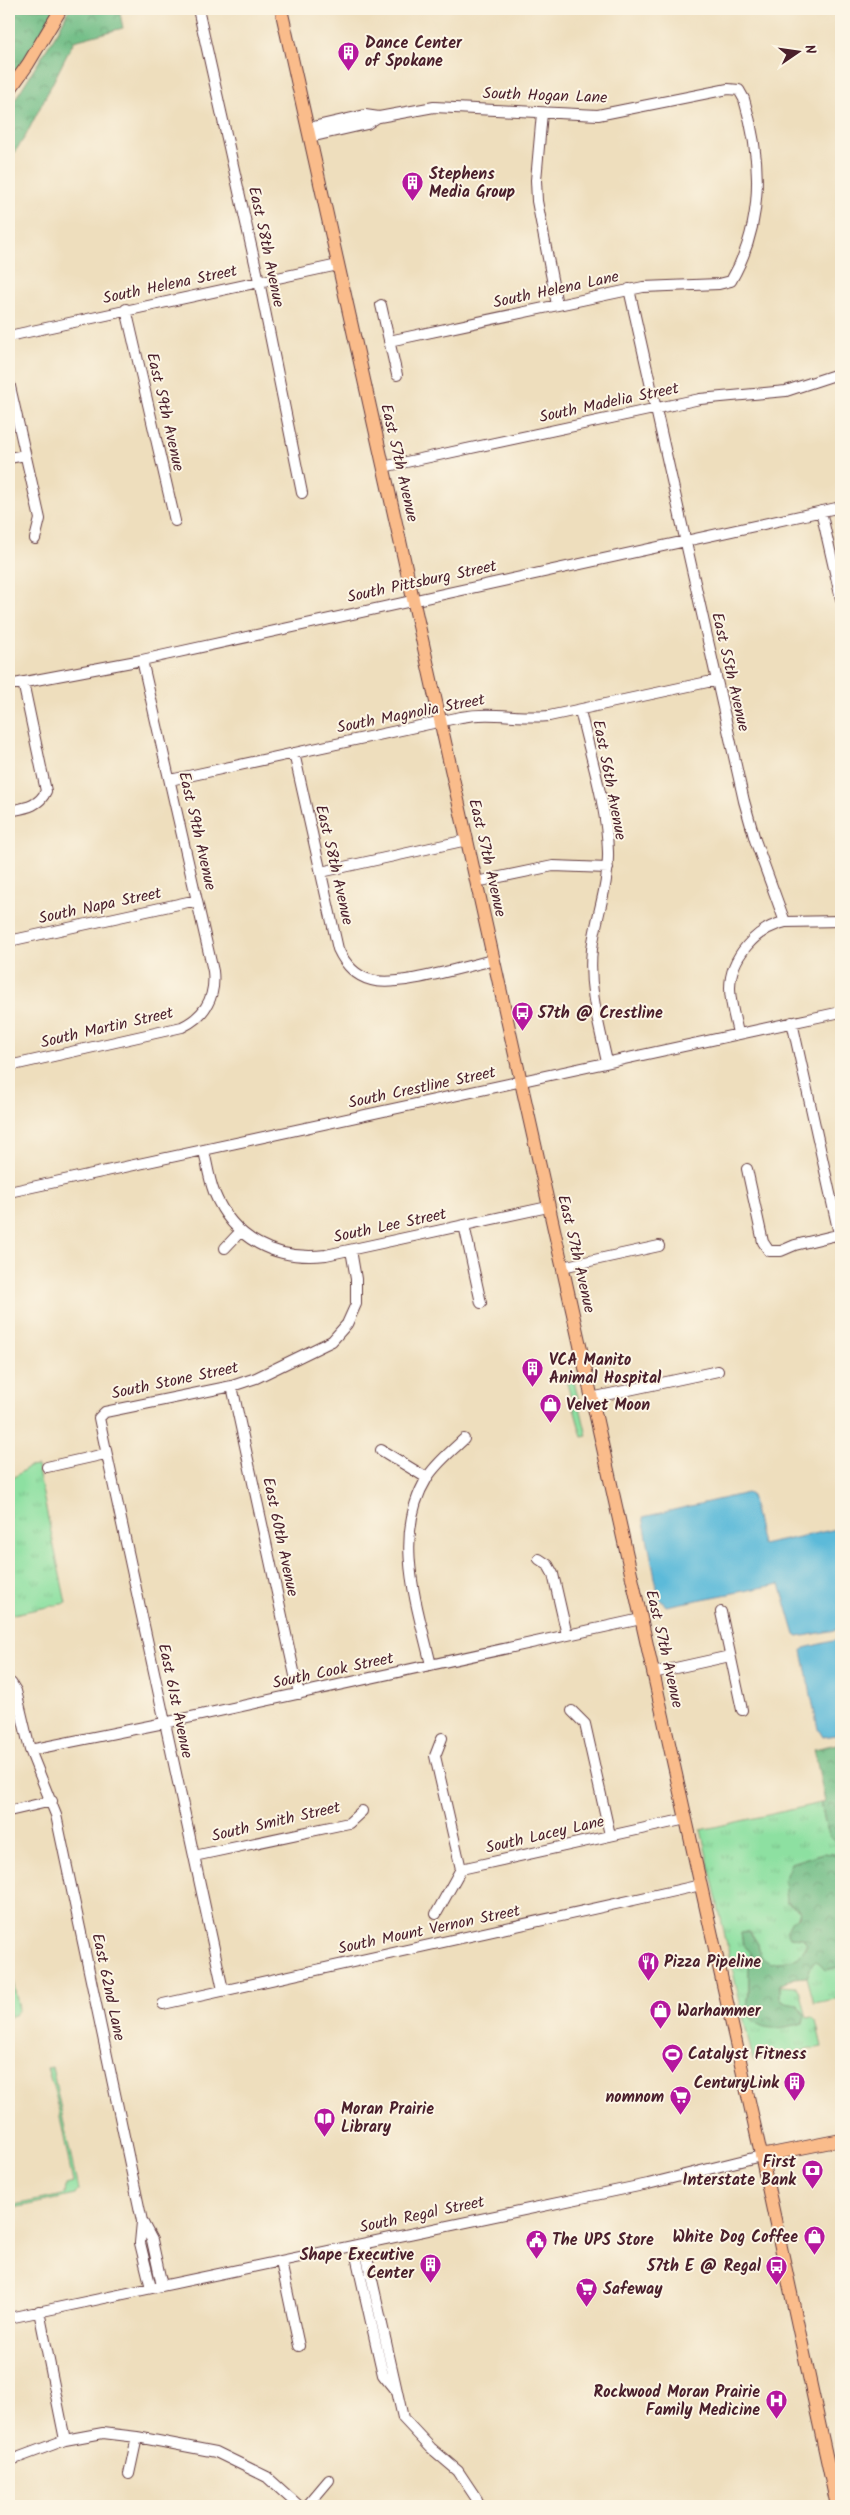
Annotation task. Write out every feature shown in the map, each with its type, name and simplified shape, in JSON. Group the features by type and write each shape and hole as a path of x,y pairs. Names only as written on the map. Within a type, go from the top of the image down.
{"main road":[{"path":"9,91 28,64 61,9"},
{"name":"East 57th Avenue","path":"281,9 701,1885 837,2506"},
{"name":"South Regal Street","path":"761,2156 841,2140"}],"street":[{"name":"East 58th Avenue","path":"198,9 259,281 302,493"},
{"name":"South Hogan Lane","path":"309,132 365,116 379,117 434,107 588,116 612,114 716,91 739,90 746,108 757,163 757,200 741,260 731,281"},
{"path":"542,113 536,180 537,201 557,305"},
{"name":"South Helena Street","path":"9,336 126,309 338,265"},
{"name":"South Helena Lane","path":"389,341 630,289 656,285 719,284 731,281"},
{"name":"East 55th Avenue","path":"630,289 748,815 785,922"},
{"path":"381,305 397,375"},
{"name":"East 59th Avenue","path":"126,309 175,521"},
{"name":"South Madelia Street","path":"384,468 700,399 786,391 841,372"},
{"path":"9,382 40,519 36,539"},
{"path":"9,458 25,455"},
{"name":"South Pittsburg Street","path":"9,685 142,660 413,599 841,507"},
{"path":"821,511 841,599"},
{"name":"East 59th Avenue","path":"142,660 214,981 211,999 206,1009"},
{"name":"South Magnolia Street","path":"170,780 474,714 495,713 540,717 717,680"},
{"path":"9,811 27,808 43,798 46,785 23,682"},
{"name":"East 56th Avenue","path":"580,710 603,813 608,868 591,962 596,1012 607,1062"},
{"name":"East 58th Avenue","path":"294,753 338,950 346,964 360,976 379,982 393,982 494,960"},
{"path":"321,872 467,840"},
{"path":"476,882 553,866 608,868"},
{"name":"South Napa Street","path":"9,941 197,900"},
{"path":"738,1034 730,988 734,966 739,956 755,938 775,925 785,922 841,921"},
{"name":"South Martin Street","path":"9,1066 182,1027 191,1023 206,1009"},
{"name":"South Crestline Street","path":"10,1192 841,1012"},
{"path":"747,1169 763,1242 769,1251 780,1251 795,1244 841,1237 792,1022"},
{"name":"South Lee Street","path":"204,1150 212,1185 219,1204 240,1232 271,1249 294,1255 316,1256 351,1250 548,1206"},
{"path":"9,1180 10,1192"},
{"path":"464,1225 481,1303"},
{"path":"225,1248 240,1232"},
{"path":"562,1267 659,1246"},
{"name":"South Stone Street","path":"99,1418 105,1412 232,1386 256,1378 332,1341 347,1324 356,1304 356,1279 351,1250"},
{"path":"591,1398 718,1371"},
{"name":"East 60th Avenue","path":"232,1386 299,1694"},
{"name":"East 61st Avenue","path":"99,1418 105,1454 223,1990"},
{"path":"431,1665 415,1598 409,1553 415,1510 427,1478 464,1439"},
{"path":"381,1450 427,1478"},
{"path":"47,1467 105,1454"},
{"path":"539,1558 548,1565 553,1574 567,1635"},
{"path":"721,1612 742,1710"},
{"name":"South Cook Street","path":"30,1750 164,1723 641,1619"},
{"path":"653,1673 730,1656"},
{"name":"East 62nd Lane","path":"10,1684 18,1696 30,1750 52,1802 142,2221 152,2240 162,2286"},
{"path":"572,1711 585,1724 610,1835"},
{"path":"436,1914 461,1869 435,1756 442,1738"},
{"path":"9,1811 52,1802"},
{"name":"South Smith Street","path":"194,1856 349,1822 362,1811"},
{"name":"South Lacey Lane","path":"461,1869 686,1819"},
{"name":"South Mount Vernon Street","path":"163,2004 701,1885"},
{"name":"South Regal Street","path":"9,2318 640,2186 761,2156"},
{"name":"East 62nd Lane","path":"142,2221 140,2243 150,2288"},
{"path":"359,2246 383,2376 396,2391 403,2418 430,2448 458,2471 476,2498 479,2506"},
{"path":"280,2262 300,2346"},
{"path":"39,2311 65,2440"},
{"path":"9,2461 65,2440 103,2433 137,2437 216,2452 267,2477 299,2506"},
{"path":"129,2474 137,2437"},
{"path":"306,2506 329,2480"}],"green space":[{"path":"9,9 56,9 9,83"},
{"path":"69,9 119,9 123,28 74,41 25,137 9,160 9,109 58,31"},
{"path":"573,1377 587,1436 582,1437 566,1380"},
{"path":"37,1466 66,1603 9,1615 9,1481 28,1467"},
{"path":"841,1743 841,1844 832,1838 826,1827 821,1803 825,1801 814,1749"},
{"path":"821,1803 826,1827 837,1843 841,1844 841,1855 823,1853 791,1863 786,1902 800,1911 790,1937 802,1937 807,1944 804,1950 792,1959 770,1963 761,1958 758,1944 750,1931 741,1934 743,1944 751,1953 747,2008 793,2025 803,2023 780,1997 780,1986 797,1987 801,1993 807,2018 812,2017 816,2021 822,2047 753,2060 701,1830"},
{"path":"823,1853 841,1855 841,1966 825,1970 817,1961 813,1962 807,1977 794,1978 780,1985 780,1997 785,2003 798,2005 805,2015 803,2023 774,2028 760,2025 754,2021 748,2012 751,1953 743,1944 741,1933 749,1931 758,1944 761,1957 770,1963 787,1961 801,1954 807,1944 803,1938 790,1937 787,1931 791,1921 799,1917 800,1911 786,1902 784,1880 791,1863"},
{"path":"817,1960 825,1970 841,1966 841,1998 814,2003 807,1977 812,1962"},
{"path":"9,1964 19,2009 14,2016 9,2017"},
{"path":"52,2067 78,2190 75,2195 9,2209 9,2206 65,2194 66,2185 73,2183 56,2096 47,2068"}],"water":[{"path":"747,1493 751,1495 762,1545 841,1528 841,1629 798,1637 795,1635 780,1584 666,1606 659,1598 643,1517"},
{"path":"841,1639 841,1734 823,1737 818,1729 802,1651 804,1648"}],"place":[{"name":"Dance Center of Spokane","path":"349,71"},
{"name":"Stephens Media Group","path":"413,202"},
{"name":"57th @ Crestline","path":"522,1032"},
{"name":"VCA Manito Animal Hospital","path":"533,1388"},
{"name":"Velvet Moon","path":"550,1424"},
{"name":"Pizza Pipeline","path":"648,1981"},
{"name":"Warhammer","path":"661,2030"},
{"name":"Catalyst Fitness","path":"672,2073"},
{"name":"CenturyLink","path":"795,2102"},
{"name":"nomnom","path":"680,2116"},
{"name":"Moran Prairie Library","path":"325,2137"},
{"name":"First Interstate Bank","path":"812,2190"},
{"name":"White Dog Coffee","path":"814,2256"},
{"name":"The UPS Store","path":"536,2259"},
{"name":"Shape Executive Center","path":"430,2283"},
{"name":"57th E @ Regal","path":"777,2285"},
{"name":"Safeway","path":"587,2308"},
{"name":"Rockwood Moran Prairie Family Medicine","path":"776,2420"}]}
